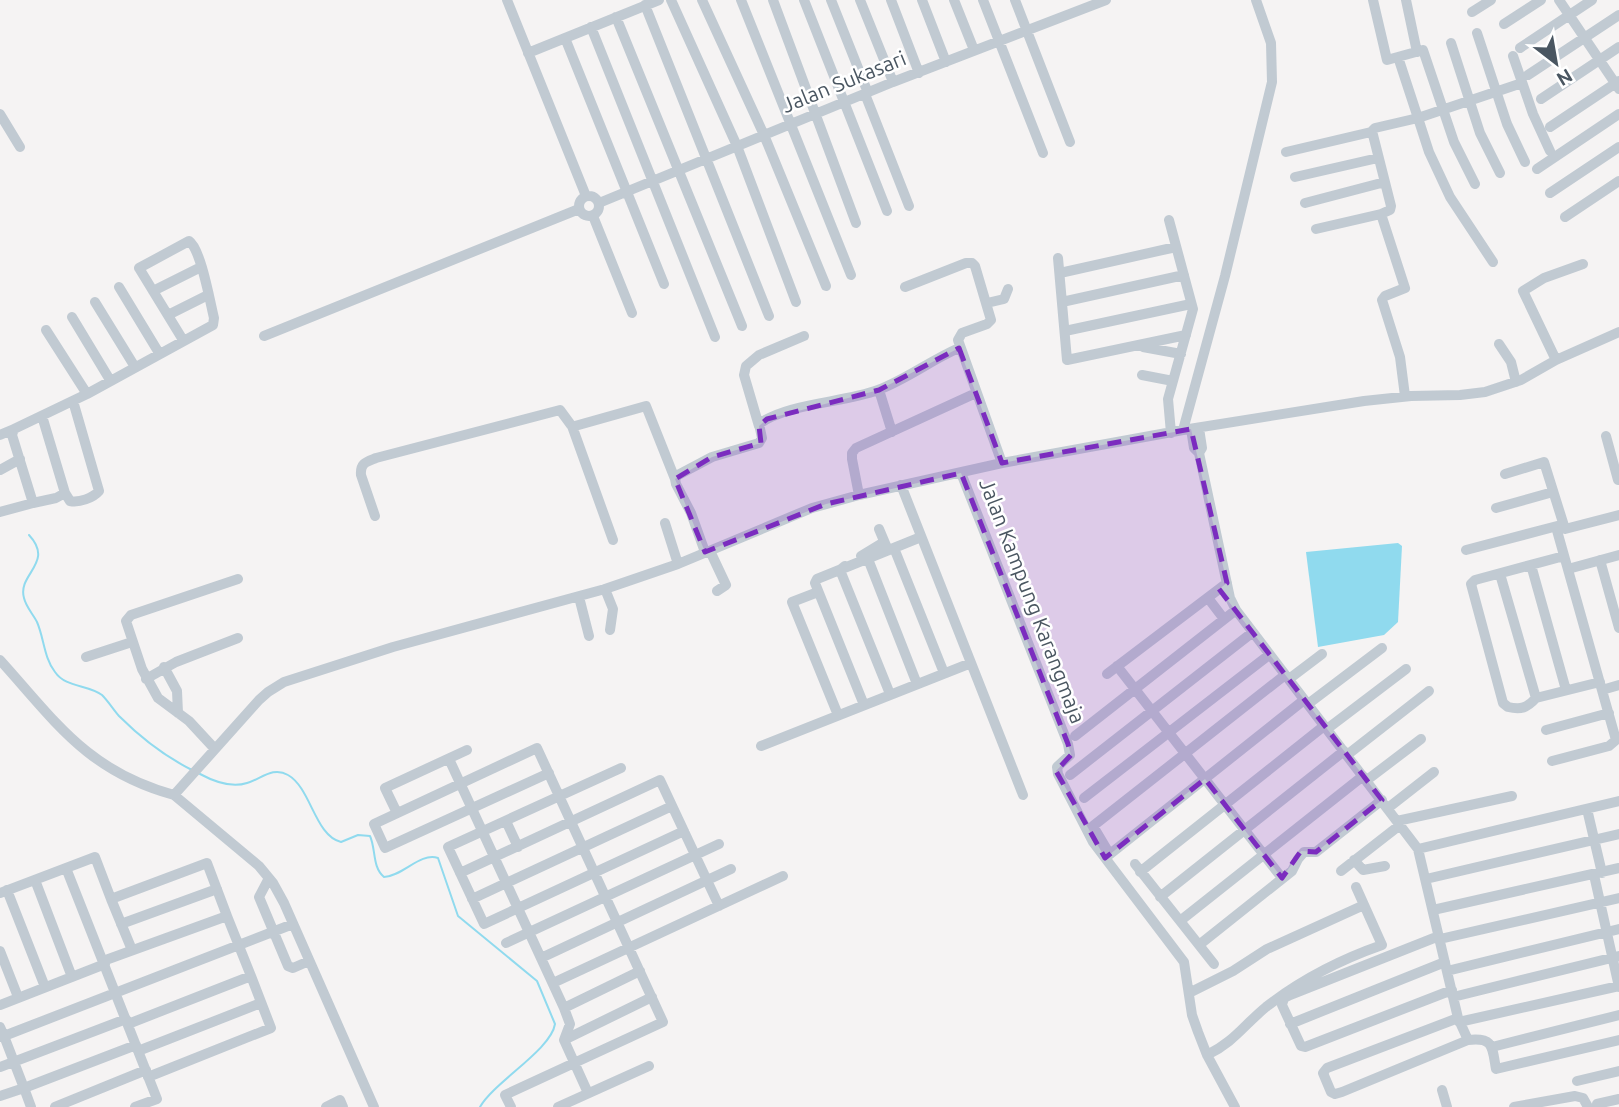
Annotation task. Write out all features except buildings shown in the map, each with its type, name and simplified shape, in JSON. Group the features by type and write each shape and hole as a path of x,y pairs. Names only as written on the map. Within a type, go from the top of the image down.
{"street":[{"path":"507,0 586,196"},
{"path":"528,53 659,0"},
{"path":"671,0 737,146 796,302"},
{"path":"702,0 764,135 826,286"},
{"path":"741,0 851,275"},
{"path":"772,0 856,223"},
{"path":"804,0 887,211"},
{"path":"831,0 909,206"},
{"path":"860,0 892,82"},
{"path":"891,0 919,73"},
{"path":"922,0 946,62"},
{"path":"954,0 974,50"},
{"path":"983,0 1044,153"},
{"path":"1015,0 1070,142"},
{"name":"Jalan Sukasari","path":"599,203 892,82 1105,0"},
{"path":"1256,0 1271,43 1272,82 1191,429 1194,448 1199,453 1227,583 1236,610 1418,849 1459,1020 1468,1040"},
{"path":"1373,0 1387,60 1423,50 1454,142 1475,184"},
{"path":"1406,0 1417,52"},
{"path":"1472,12 1491,0"},
{"path":"1504,24 1541,0"},
{"path":"1550,127 1618,85 1559,0"},
{"path":"1550,151 1533,114 1516,52 1592,0"},
{"path":"645,5 769,316"},
{"path":"1286,152 1371,132 1375,128 1418,118 1496,93 1525,79 1619,15"},
{"path":"616,17 742,326"},
{"path":"591,27 715,337"},
{"path":"1477,33 1507,124 1525,162"},
{"path":"565,38 664,284"},
{"path":"1451,43 1480,134 1500,173"},
{"path":"1541,99 1619,47"},
{"path":"1398,57 1429,152 1450,197 1493,262"},
{"path":"0,114 20,147"},
{"path":"1536,169 1619,114"},
{"path":"1316,229 1390,210 1371,132"},
{"path":"1550,193 1619,147"},
{"path":"1295,177 1378,158"},
{"path":"1564,217 1619,181"},
{"path":"1305,204 1385,182"},
{"path":"586,196 593,196 599,203 597,212 593,215 586,216 579,209 579,203 586,196"},
{"path":"264,336 579,209"},
{"path":"1381,214 1405,288 1385,296 1382,300 1400,357 1405,396"},
{"path":"593,215 632,313"},
{"path":"1169,220 1193,309 1168,400 1171,433"},
{"path":"0,435 87,394 214,324 201,267 193,243 189,241 140,266 183,340"},
{"path":"1060,273 1176,247"},
{"path":"1058,258 1067,360 1186,335"},
{"path":"905,287 965,263 972,263 987,303 990,321 960,334 959,348 1002,463"},
{"path":"1556,360 1523,291 1544,278 1583,264"},
{"path":"153,291 201,267"},
{"path":"1062,302 1184,275"},
{"path":"119,287 159,353"},
{"path":"987,303 1003,299 1008,289"},
{"path":"168,315 208,295"},
{"path":"95,302 135,366"},
{"path":"1065,331 1191,304"},
{"path":"72,317 110,380"},
{"path":"46,330 87,394"},
{"path":"174,795 214,748 268,692 284,682 393,647 605,589 678,564 812,508 1002,463 1191,429 1405,396 1478,394 1516,382 1556,360 1619,332"},
{"path":"675,479 712,457 759,443 762,438 744,375 746,366 759,355 804,336"},
{"path":"1499,344 1511,362 1516,382"},
{"path":"1137,345 1181,354"},
{"path":"759,426 763,421 780,414 845,401 879,390 959,348"},
{"path":"1142,375 1173,381"},
{"path":"879,390 892,432"},
{"path":"859,495 852,453 861,446 976,393"},
{"path":"42,416 65,492 70,500 75,502 95,495 99,491 73,401"},
{"path":"572,426 646,406 707,552 726,585 717,591"},
{"path":"375,516 361,474 361,467 366,462 559,410 572,426 613,540"},
{"path":"14,429 12,435 33,503"},
{"path":"1606,436 1616,480"},
{"path":"0,470 20,459"},
{"path":"1505,474 1544,462 1553,492 1564,556 1616,740 1614,743 1552,761"},
{"name":"Jalan Kampung Karangmaja","path":"961,472 1068,744 1070,755 1056,770 1093,842 1107,856 1184,962 1192,1015 1207,1055 1235,1107"},
{"path":"901,485 1023,795"},
{"path":"1,512 56,498 65,492"},
{"path":"1496,508 1553,492"},
{"path":"1559,526 1564,530 1619,516"},
{"path":"665,523 678,564"},
{"path":"1466,550 1559,526"},
{"path":"878,529 944,673"},
{"path":"840,570 888,547 922,537"},
{"path":"864,705 815,583 817,579 868,559 888,547"},
{"path":"1568,569 1619,555"},
{"path":"1564,556 1475,580 1471,584 1503,702 1508,707 1521,709 1536,698 1566,690 1619,685"},
{"path":"868,559 918,684"},
{"path":"1600,560 1619,628"},
{"path":"1531,565 1566,690"},
{"path":"840,570 890,694"},
{"path":"1500,573 1536,698"},
{"path":"214,748 178,713 162,702 146,678 126,626 127,618 238,579"},
{"path":"1107,674 1227,583"},
{"path":"605,589 613,609 610,630"},
{"path":"818,592 792,603 838,715"},
{"path":"579,597 589,636"},
{"path":"1208,598 1224,619"},
{"path":"1075,736 1236,610"},
{"path":"1070,775 1253,632"},
{"path":"146,678 164,667 239,638"},
{"path":"86,657 132,642"},
{"path":"1322,654 1287,677 1093,826 1107,856 1306,702 1382,648"},
{"path":"1084,798 1269,655"},
{"path":"0,660 53,722 86,751 127,778 174,795 253,861 269,878 284,903 373,1107"},
{"path":"761,746 971,663"},
{"path":"164,667 177,691 178,713"},
{"path":"1117,667 1282,878"},
{"path":"1214,964 1138,868 1406,669"},
{"path":"1160,897 1244,829 1429,691"},
{"path":"1546,730 1609,713"},
{"path":"1180,921 1264,853 1421,739"},
{"path":"548,773 385,848 374,824 550,743"},
{"path":"511,1107 505,1095 663,1022 537,748"},
{"path":"397,813 385,788 467,750"},
{"path":"449,759 564,1008 570,1024 564,1040 588,1093"},
{"path":"621,768 448,847 484,924 684,831"},
{"path":"1199,945 1292,871 1297,859 1304,852 1317,852 1434,772"},
{"path":"460,873 660,780 719,906"},
{"path":"1340,871 1399,823 1512,796"},
{"path":"1418,849 1619,802"},
{"path":"472,899 672,806"},
{"path":"1587,809 1594,840 1600,903 1606,932 1616,957 1619,984 1459,1020 1327,1068 1324,1073 1331,1092 1335,1094 1468,1040 1482,1038 1492,1046 1496,1069 1619,1040"},
{"path":"506,821 518,846"},
{"path":"1426,879 1619,834"},
{"path":"506,943 719,844"},
{"path":"45,987 4,892 95,857 132,950"},
{"path":"1354,860 1363,870 1385,866"},
{"path":"55,1107 271,1028 207,863 111,899"},
{"path":"66,868 157,1098 135,1107"},
{"path":"541,958 731,869"},
{"path":"1433,910 1619,869"},
{"path":"553,983 783,876"},
{"path":"269,878 259,897 289,968 309,961"},
{"path":"35,880 72,977"},
{"path":"1207,1055 1230,1042 1265,1008 1320,970 1382,945 1356,887"},
{"path":"121,924 217,888"},
{"path":"1616,957 1452,993 1305,1047 1301,1046 1282,1005 1284,998 1440,937 1619,898"},
{"path":"1189,993 1233,971 1267,949 1364,905"},
{"path":"0,1005 132,950 228,916"},
{"path":"31,1107 1,1033 293,924"},
{"path":"1290,1024 1446,966 1619,929"},
{"path":"0,951 18,997"},
{"path":"564,1008 640,971"},
{"path":"0,1067 251,976"},
{"path":"564,1040 652,997"},
{"path":"0,1096 261,1003"},
{"path":"1492,1046 1619,1015"},
{"path":"558,1107 649,1066"},
{"path":"1577,1081 1619,1071"},
{"path":"1442,1090 1447,1107"},
{"path":"1514,1107 1575,1096 1583,1098 1593,1106 1619,1099"},
{"path":"326,1107 340,1100 343,1107"}],"highlighted area":[{"path":"959,348 1002,463 1191,429 1227,583 1219,589 1382,800 1316,852 1301,851 1282,878 1205,779 1105,858 1056,771 1071,755 1068,744 961,473 826,504 705,552 675,479 712,457 761,443 759,426 767,419 879,390"}],"water":[{"path":"1398,543 1402,546 1398,622 1384,635 1318,647 1306,552"}],"waterway":[{"path":"29,535 38,553 37,561 25,582 24,598 37,622 55,672 65,681 102,695 119,716 144,738 192,770"},
{"path":"200,774 235,785 277,772 288,775 296,781 319,822 332,838 341,842 358,835 370,836 376,863 384,877 398,873 425,858 438,858 458,916 537,981 555,1024 544,1044 497,1087 480,1107"}]}
